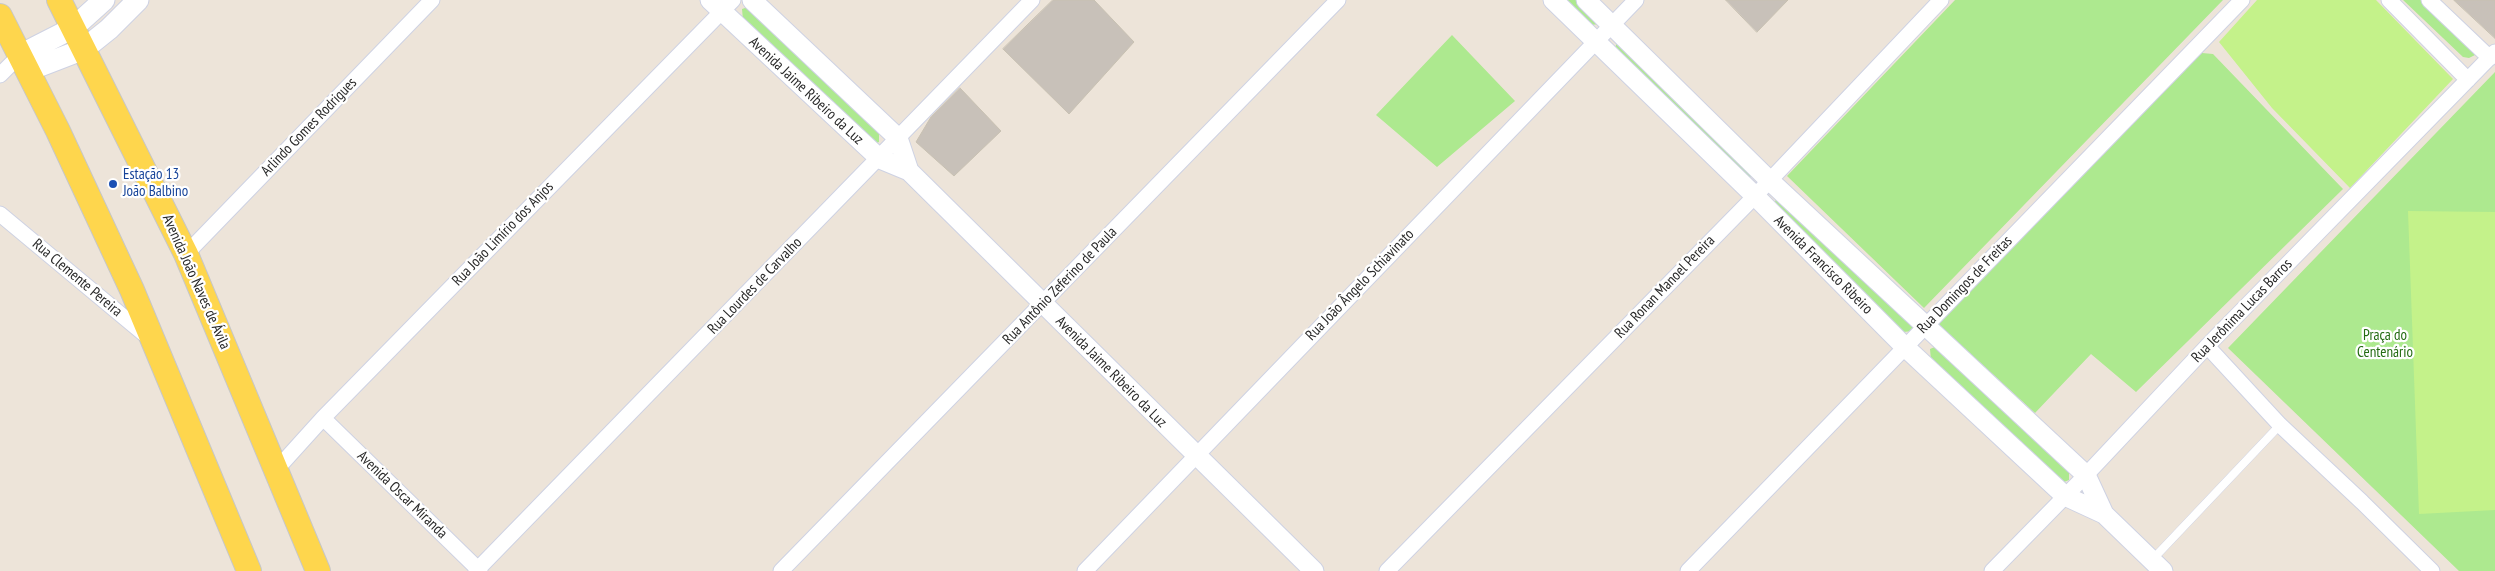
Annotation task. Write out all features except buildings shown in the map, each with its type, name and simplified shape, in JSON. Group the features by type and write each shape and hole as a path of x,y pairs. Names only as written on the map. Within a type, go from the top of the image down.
{"main road":[{"name":"Avenida João Naves de Ávila","path":"59,0 186,254 318,571"},
{"path":"78,39 104,0"},
{"path":"24,63 78,39 109,29 138,0"},
{"path":"0,16 58,130 154,342 249,571"}],"street":[{"name":"Arlindo Gomes Rodrigues","path":"186,254 432,0"},
{"name":"Avenida Jaime Ribeiro da Luz","path":"752,0 898,138 909,171"},
{"name":"Rua Lourdes de Carvalho","path":"478,570 880,159 898,138 1032,0"},
{"name":"Rua Antônio Zeferino de Paula","path":"781,571 1338,0"},
{"name":"Avenida Francisco Ribeiro","path":"1553,0 1755,196 1905,347 2065,496 2104,514 2157,566"},
{"name":"Avenida Francisco Ribeiro","path":"1586,0 1769,180 2086,475 2104,514"},
{"name":"Rua João Ângelo Schiavinato","path":"1085,571 1636,0"},
{"name":"Rua Ronan Manoel Pereira","path":"1387,571 1755,196 1941,0"},
{"name":"Rua Domingos de Freitas","path":"1688,571 2242,0"},
{"path":"2389,0 2468,80"},
{"path":"2429,0 2492,55"},
{"name":"Avenida Jaime Ribeiro da Luz","path":"721,4 880,159 909,171 1314,571"},
{"name":"Rua João Limírio dos Anjos","path":"276,470 323,418 721,4"},
{"name":"Rua Jerônima Lucas Barros","path":"1992,571 2086,475 2207,346 2492,55"},
{"path":"1,74 24,63"},
{"name":"Rua Clemente Pereira","path":"0,214 154,342"},
{"path":"2207,346 2280,425 2432,571"},
{"path":"1994,430 2014,408"},
{"name":"Avenida Oscar Miranda","path":"323,418 478,570"}],"lane":[{"path":"2157,566 2280,425"}],"green space":[{"path":"1563,0 1587,0 1600,24 1590,25"},
{"path":"1955,0 2223,0 1924,308 1787,176"},
{"path":"2257,0 2376,0 2453,79 2350,188 2272,108 2219,42"},
{"path":"2403,0 2428,0 2476,50 2475,55 2469,58 2463,57"},
{"path":"748,7 879,131 879,142 874,144 743,20 742,9"},
{"path":"1452,35 1515,101 1437,167 1376,115"},
{"path":"1617,42 1752,176 1747,178 1615,48"},
{"path":"2202,53 2213,54 2343,189 2136,392 2091,354 2035,413 1938,324"},
{"name":"Praça do Centenário","path":"2495,72 2495,571 2459,571 2228,348"},
{"path":"1776,199 1915,325 1913,331 1903,332 1774,205"},
{"path":"2408,211 2495,212 2495,510 2419,514"},
{"path":"1937,346 2069,468 2069,480 2064,482 1931,360 1930,349"}],"place":[{"name":"Estação 13 João Balbino","path":"113,184"}]}
